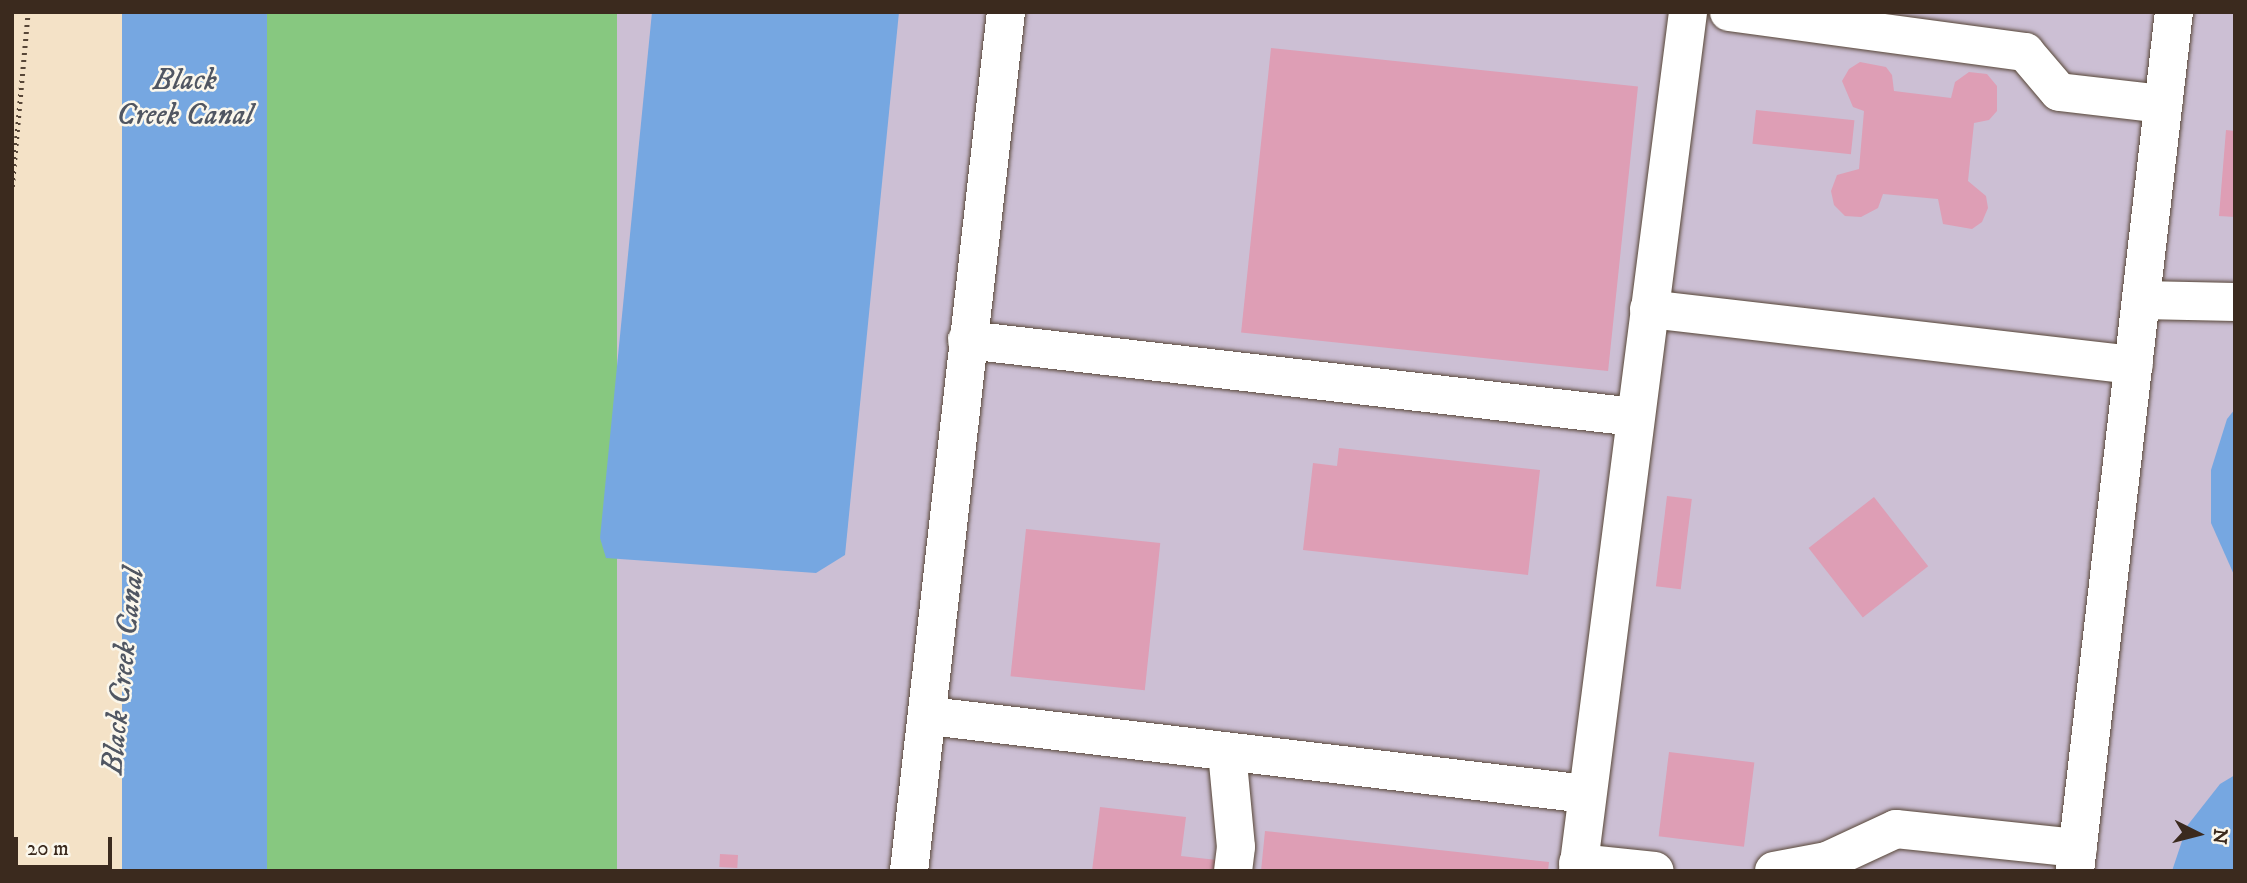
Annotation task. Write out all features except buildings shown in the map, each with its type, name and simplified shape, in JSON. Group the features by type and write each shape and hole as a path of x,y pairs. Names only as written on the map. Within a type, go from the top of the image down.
{"lane":[{"path":"909,871 930,716 967,340 1006,12"},
{"path":"1656,871 1578,867 1688,12"},
{"path":"1729,12 2025,52 2059,92 2163,104"},
{"path":"1774,871 1827,861 1896,829 2077,860 2174,12"},
{"path":"2142,300 2235,302"},
{"path":"1650,309 2134,365"},
{"path":"967,340 1635,416"},
{"path":"930,716 1586,794"},
{"path":"1227,751 1236,846 1233,871"}],"path":[{"path":"12,187 29,12"}],"shaded area":[{"path":"579,12 2235,12 2235,871 579,871"}],"green space":[{"path":"267,12 617,12 617,871 267,871"}],"water":[{"name":"Black Creek Canal","path":"122,12 267,12 267,871 122,871"},
{"path":"652,12 899,12 845,555 816,573 606,558 600,538"},
{"path":"2235,409 2235,577 2211,523 2211,470 2227,419"},
{"path":"2235,775 2235,871 2172,871 2187,826 2220,784"}]}
